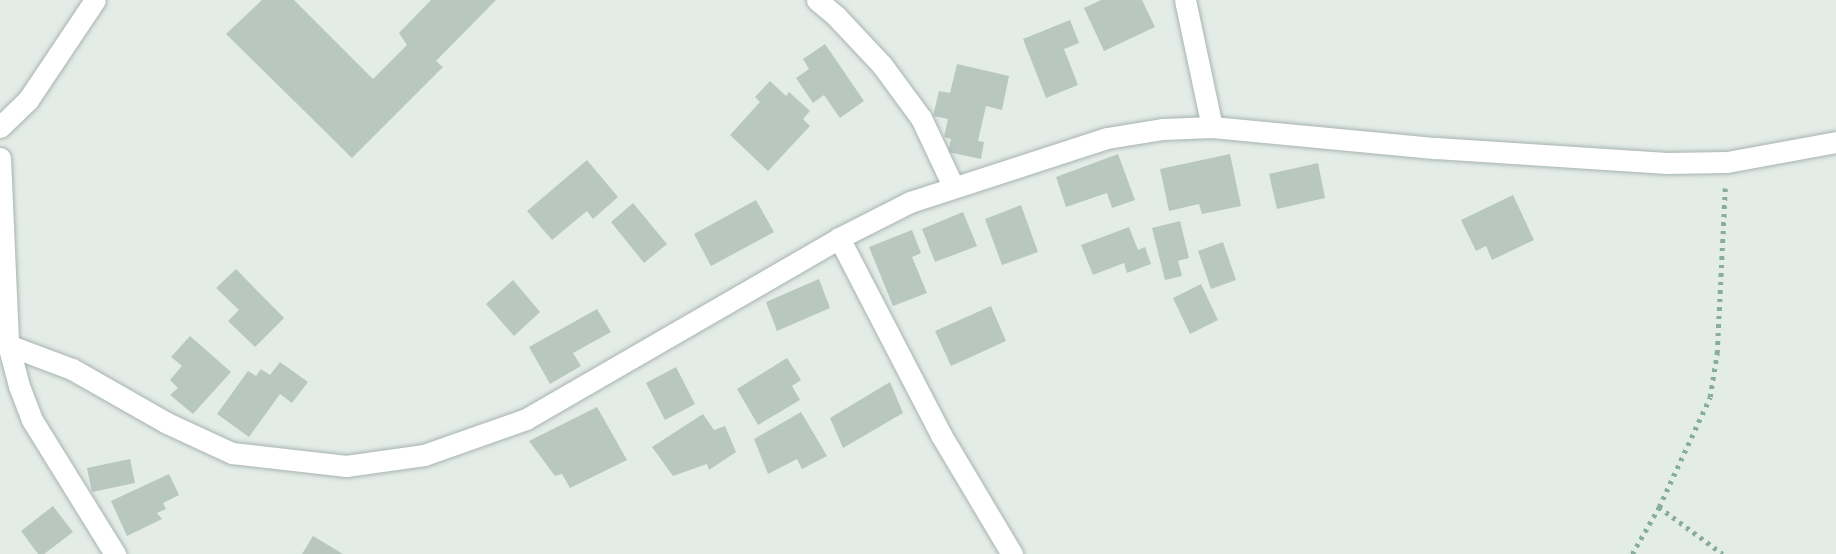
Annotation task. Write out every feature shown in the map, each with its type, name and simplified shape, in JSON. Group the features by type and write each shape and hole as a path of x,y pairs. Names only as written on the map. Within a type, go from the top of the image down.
{"street":[{"path":"0,127 27,100 95,0"},
{"path":"817,0 836,16 882,65 921,118 953,186"},
{"path":"1185,0 1212,127"},
{"path":"4,343 72,369 167,423 232,453 346,466 424,455 526,419 839,238 910,202 1107,138 1163,129 1212,127 1436,148 1667,163 1727,162 1836,142"},
{"path":"0,158 4,343 32,420 115,554"},
{"path":"839,238 941,435 1012,554"}],"path":[{"path":"1632,554 1658,508 1710,397 1717,353 1727,162"},
{"path":"1658,508 1723,554"}],"building":[{"path":"262,0 294,0 373,79 407,45 399,33 431,0 496,0 436,61 443,67 352,158 226,34"},
{"path":"1101,0 1142,0 1155,27 1104,51 1084,8"},
{"path":"1070,20 1079,43 1064,49 1078,85 1046,98 1023,39"},
{"path":"825,44 864,101 840,118 824,95 813,103 796,78 809,69 803,59"},
{"path":"957,64 1009,76 1002,110 986,106 978,141 984,142 981,159 948,152 951,139 944,137 948,119 933,116 939,91 950,93"},
{"path":"770,81 786,96 789,92 810,111 803,119 810,126 768,171 730,135 760,102 755,97"},
{"path":"1118,154 1135,200 1112,208 1107,193 1066,207 1056,177"},
{"path":"1230,154 1241,206 1202,214 1199,204 1169,211 1160,169"},
{"path":"587,160 618,197 593,219 587,211 552,240 527,211"},
{"path":"1318,163 1325,198 1277,209 1269,174"},
{"path":"1513,195 1534,240 1492,260 1486,246 1476,251 1461,220"},
{"path":"756,200 774,232 711,266 694,234"},
{"path":"633,203 667,244 644,263 611,222"},
{"path":"1021,205 1038,252 1002,265 985,219"},
{"path":"963,212 977,246 935,262 922,229"},
{"path":"1180,221 1189,258 1178,261 1182,276 1165,280 1152,228"},
{"path":"1129,227 1138,250 1145,247 1151,264 1127,273 1124,263 1093,275 1081,245"},
{"path":"912,230 921,253 912,257 927,293 893,306 869,247"},
{"path":"1223,242 1236,280 1211,289 1198,251"},
{"path":"236,269 284,318 255,347 228,321 239,310 216,288"},
{"path":"819,279 830,308 777,331 766,302"},
{"path":"513,280 540,312 514,336 486,304"},
{"path":"1201,284 1218,320 1190,334 1173,298"},
{"path":"991,306 1006,341 951,366 935,331"},
{"path":"597,309 611,332 573,353 581,366 550,384 529,347"},
{"path":"190,336 231,372 193,414 170,395 178,388 170,380 182,366 171,357"},
{"path":"787,358 801,380 792,386 800,400 758,425 737,389"},
{"path":"280,362 308,382 292,403 280,394 249,437 217,414 248,371 256,376 261,369 270,375"},
{"path":"676,367 695,404 665,420 646,383"},
{"path":"890,382 903,413 843,448 830,418"},
{"path":"597,407 627,460 570,488 562,474 555,476 529,441"},
{"path":"801,412 827,456 802,469 797,459 768,474 754,439"},
{"path":"703,414 714,430 725,426 736,452 709,470 707,464 673,476 652,447"},
{"path":"130,459 135,483 92,492 87,468"},
{"path":"169,474 179,495 163,503 166,509 157,513 162,519 127,536 111,501"},
{"path":"53,506 73,532 44,554 38,554 21,531"},
{"path":"313,536 343,554 302,554"}]}
